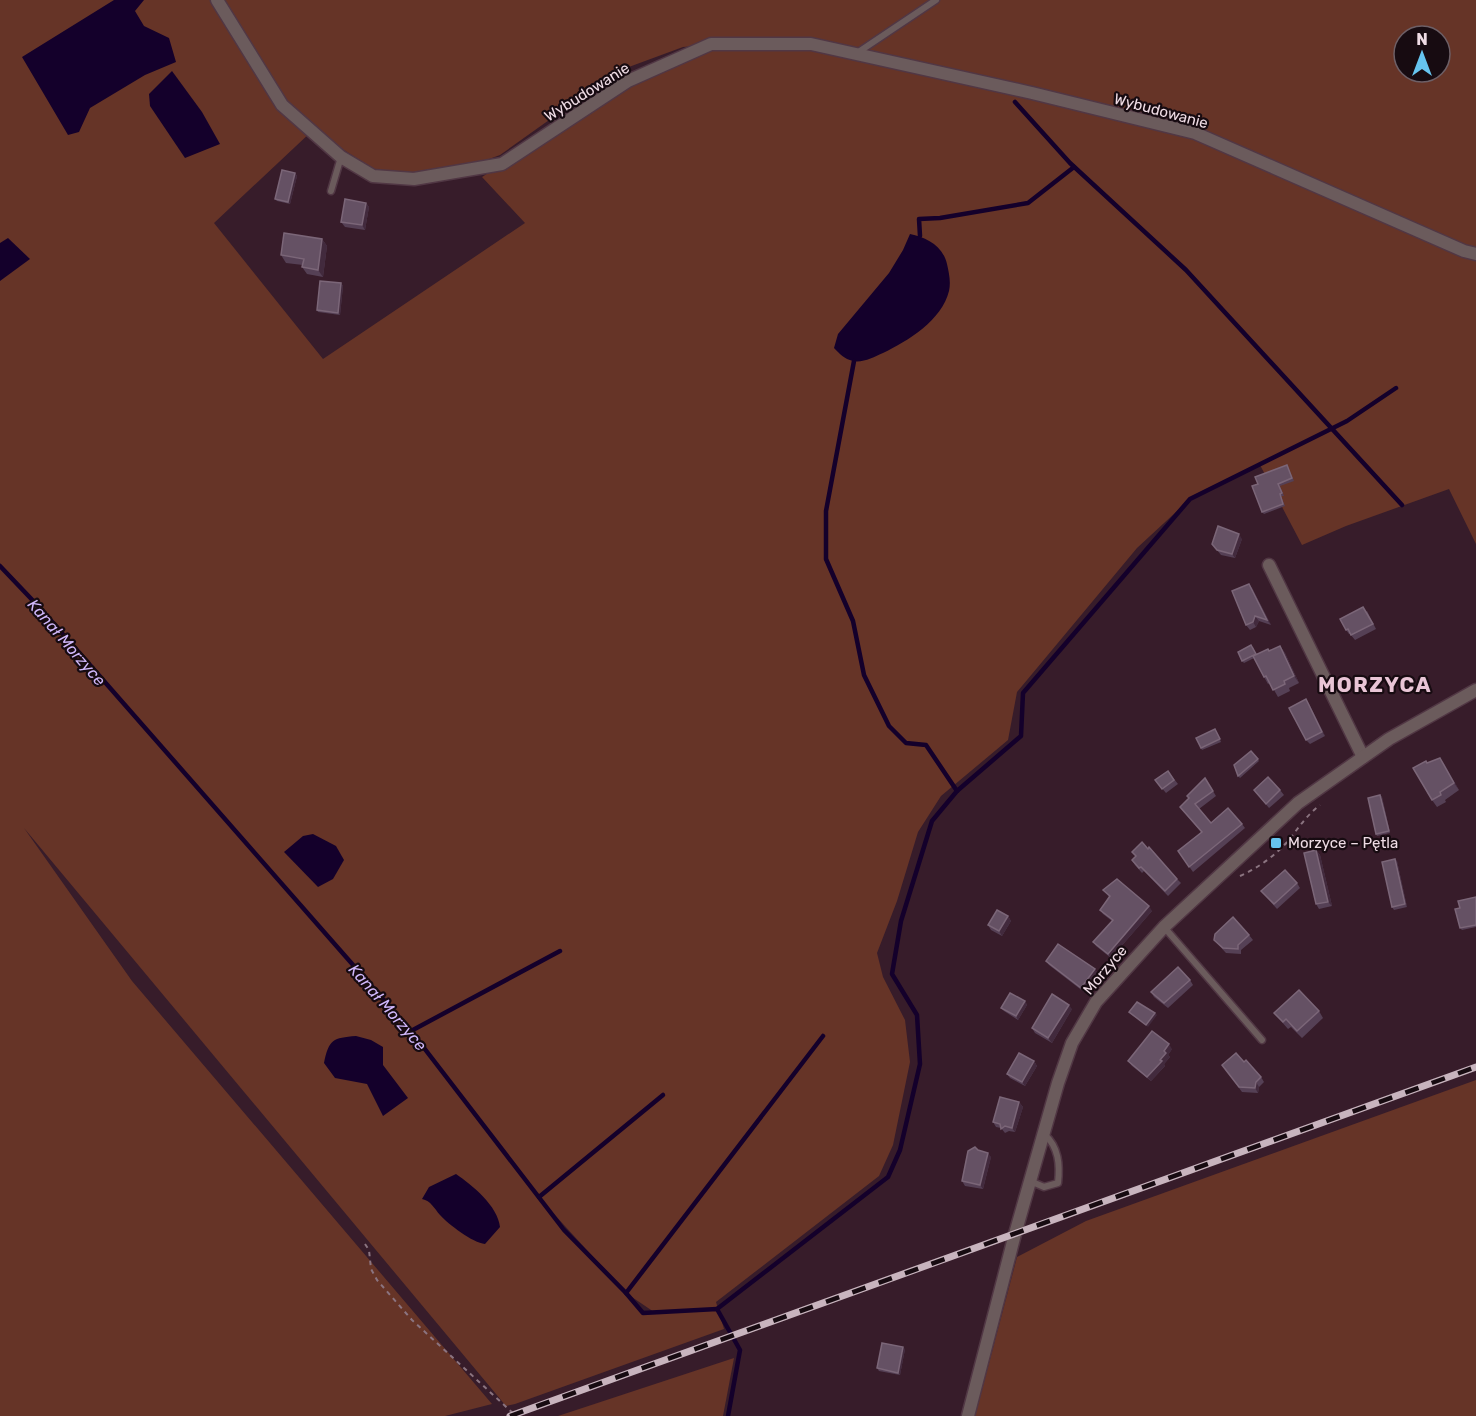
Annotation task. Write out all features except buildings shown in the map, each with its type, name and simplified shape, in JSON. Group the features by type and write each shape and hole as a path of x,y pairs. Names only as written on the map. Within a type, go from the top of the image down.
{"street":[{"name":"Wybudowanie","path":"217,0 282,105 341,157 374,176 414,179 502,164 628,81 711,44 811,44 1032,93 1195,133 1464,251 1476,254"},
{"path":"1269,565 1363,757"},
{"name":"Morzyce","path":"968,1416 1030,1181 1072,1043 1096,1002 1164,927 1298,803 1389,739 1476,690"}],"lane":[{"path":"857,54 936,0"},
{"path":"331,191 341,157"},
{"path":"1164,927 1262,1040"},
{"path":"1030,1181 1044,1188 1058,1183 1059,1166 1053,1142 1044,1134"}],"path":[{"path":"1238,877 1255,869 1287,842 1309,814 1327,800"},
{"path":"365,1244 369,1250 371,1269 377,1280 412,1320 516,1416"}],"shaded area":[{"path":"0,0 1476,0 1476,544 1449,489 1346,526 1302,545 1260,465 1190,499 1137,548 1017,692 1008,740 941,796 918,832 897,901 877,953 883,977 905,1020 910,1062 893,1145 879,1176 716,1302 724,1329 506,1406 24,828 132,981 492,1404 445,1416 0,1416","holes":["706,45 620,87 482,177 525,223 323,359 214,223 312,131 308,127 383,175 446,175 500,155 618,71 683,47","554,1214 626,1293 654,1312 644,1313 571,1236"]},
{"path":"114,0 144,0 135,11 144,26 169,38 176,62 145,75 90,108 79,132 68,135 22,57"},
{"path":"172,71 202,112 220,144 185,158 150,106 149,94"},
{"path":"910,234 933,243 942,252 950,284 945,301 932,320 903,342 872,358 857,361 847,359 834,348 838,334 889,273"},
{"path":"8,238 30,259 0,281 0,243"},
{"path":"313,834 336,846 344,860 333,879 318,887 284,852 303,836"},
{"path":"356,1036 371,1040 383,1047 383,1065 408,1098 383,1116 367,1084 335,1078 324,1063 333,1041"},
{"path":"1476,1080 1476,1416 975,1416 1017,1257 1086,1221"},
{"path":"456,1174 483,1197 495,1211 500,1227 485,1244 461,1232 444,1219 430,1203 422,1199 429,1187"},
{"path":"734,1358 723,1416 558,1416"}],"waterway":[{"path":"1015,102 1070,163 1186,270 1402,505"},
{"path":"920,236 919,219 940,218 1028,203 1074,167"},
{"path":"854,361 826,511 826,559 853,621 864,675 889,726 906,743 926,745 957,791"},
{"path":"717,1309 888,1177 900,1150 920,1064 917,1015 892,974 901,921 932,821 957,791 1021,736 1023,693 1190,499 1347,421 1396,388"},
{"name":"Kanał Morzyce","path":"0,566 39,607 411,1031 564,1230 643,1313 717,1309 740,1350 728,1416"},
{"path":"411,1031 560,951"},
{"path":"626,1293 823,1036"},
{"path":"539,1197 663,1095"}],"railway":[{"path":"510,1416 1476,1067"}],"place":[{"name":"Morzyce – Pętla","path":"1276,843"}],"district":[{"name":"MORZYCA","path":"1375,685"}]}
